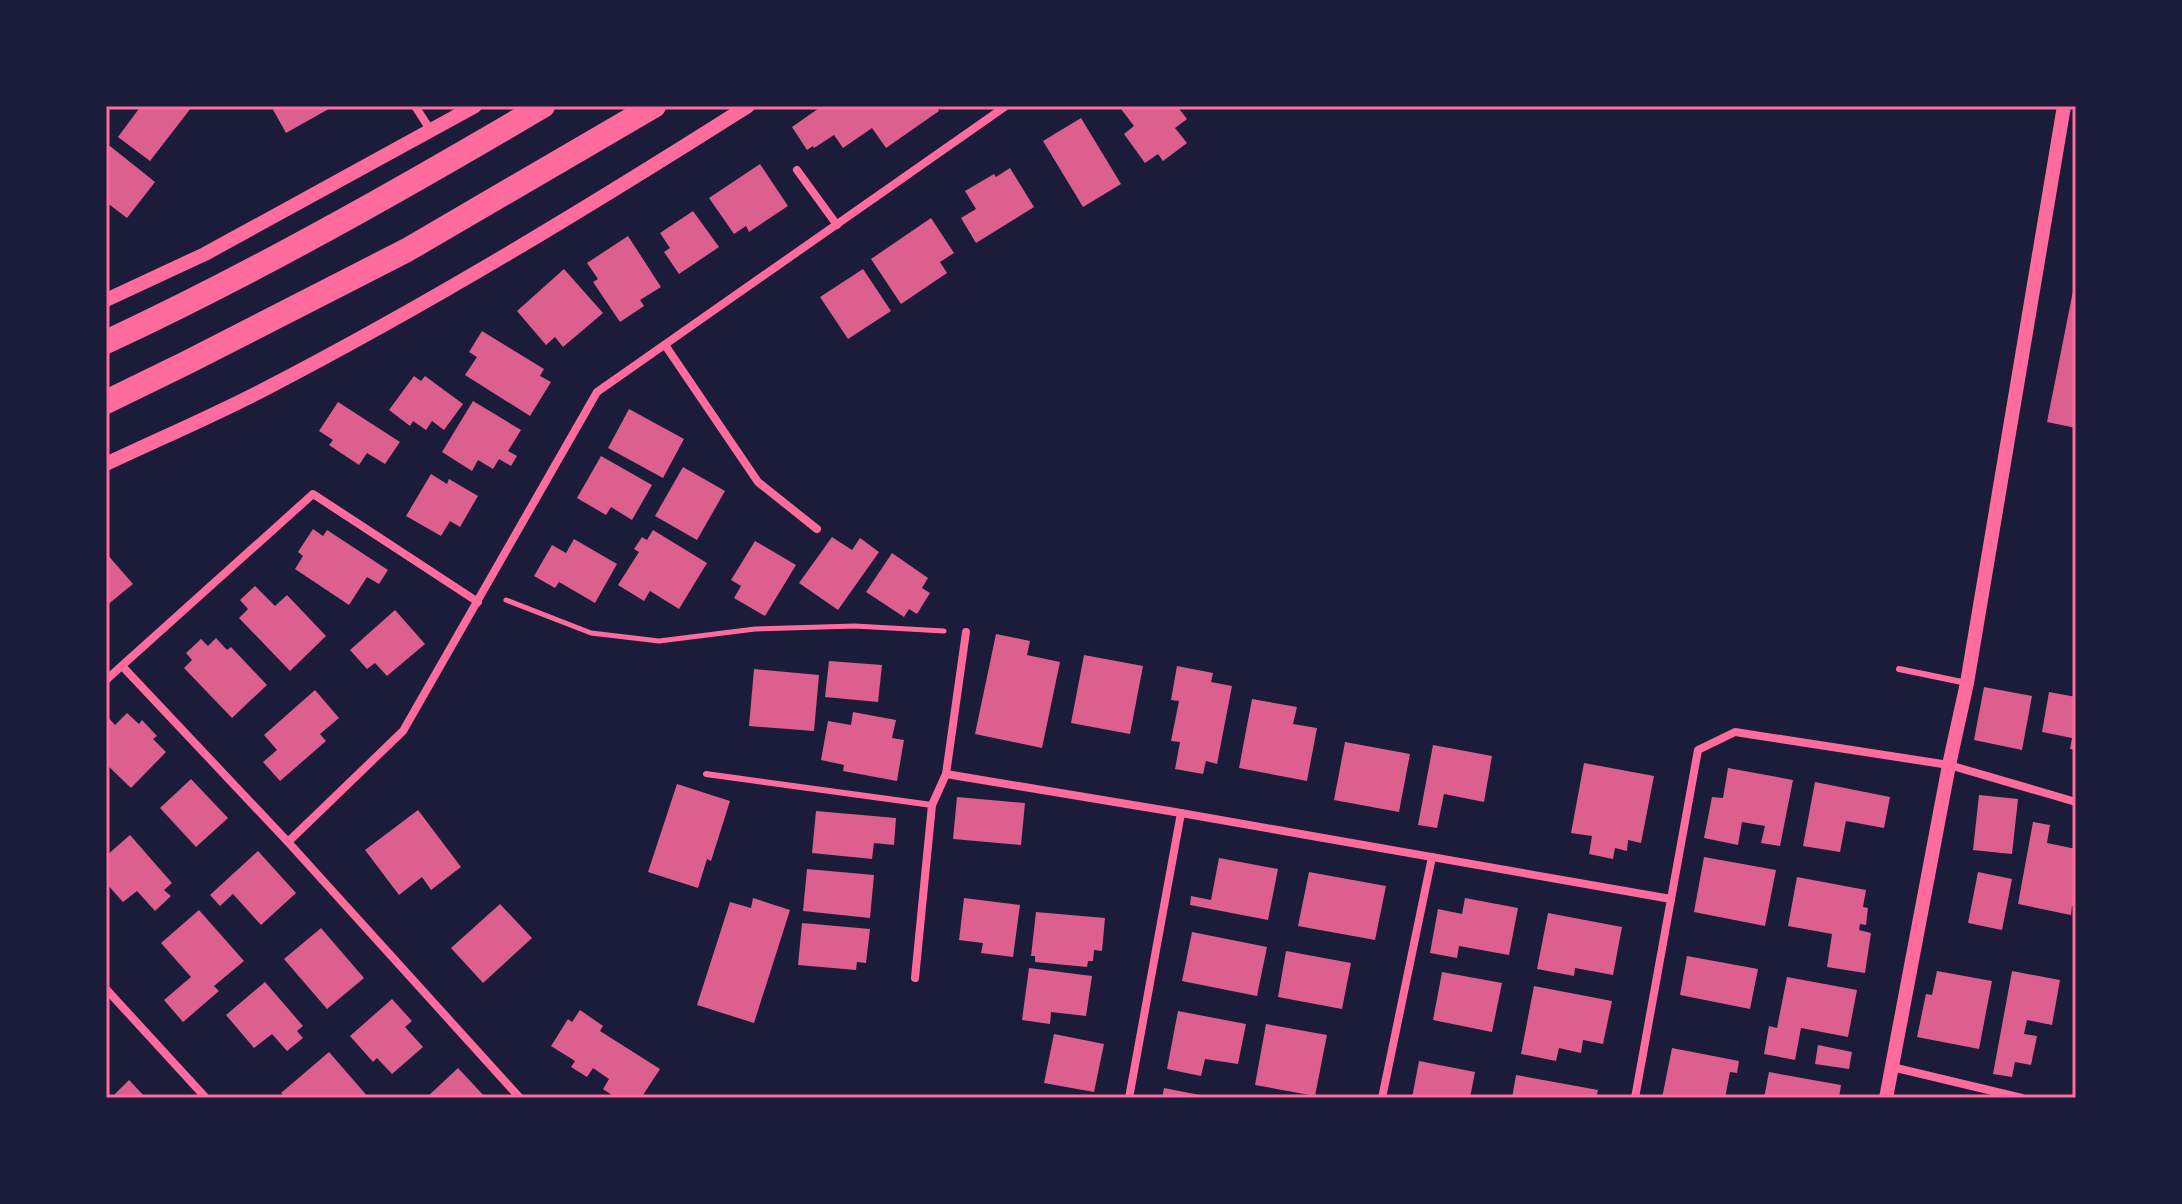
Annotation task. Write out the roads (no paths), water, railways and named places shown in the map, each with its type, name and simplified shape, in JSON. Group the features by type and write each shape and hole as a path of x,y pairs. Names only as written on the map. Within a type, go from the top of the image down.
{"highway":[{"path":"106,342 380,202 543,106"},
{"path":"106,402 407,250 654,106"}],"street":[{"path":"415,106 431,131"},
{"path":"106,300 205,254 475,106"},
{"path":"106,464 263,390 418,306 608,195 748,106"},
{"path":"288,842 403,731 597,392 1006,106"},
{"path":"1886,1098 1967,683 2064,106"},
{"path":"797,170 837,225"},
{"path":"665,345 758,482 817,529"},
{"path":"106,680 313,494 478,602"},
{"path":"915,978 932,805 946,774 966,632"},
{"path":"123,667 288,842 520,1098"},
{"path":"1635,1098 1698,750 1735,732 1949,765 2076,802"},
{"path":"946,774 1671,899"},
{"path":"1129,1098 1181,813"},
{"path":"1382,1098 1432,857"},
{"path":"106,989 206,1098"},
{"path":"1892,1067 2022,1098"}],"lane":[{"path":"1899,669 1967,683"},
{"path":"706,774 932,805"}]}
